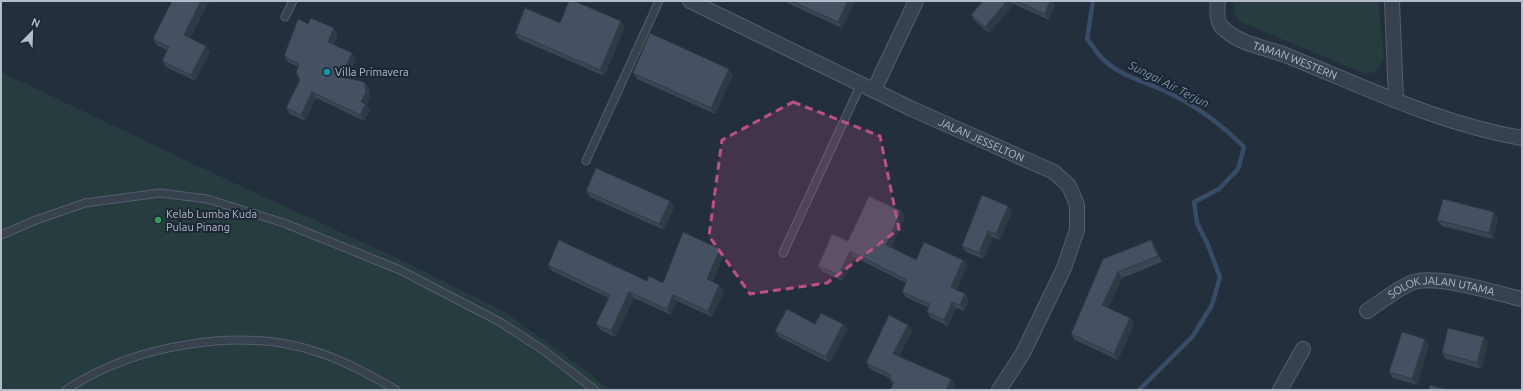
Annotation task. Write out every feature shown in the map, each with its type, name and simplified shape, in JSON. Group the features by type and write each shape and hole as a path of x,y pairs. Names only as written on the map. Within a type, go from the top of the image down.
{"street":[{"name":"JALAN JESSELTON","path":"690,1 861,84 1054,172 1069,186 1077,205 1078,230 1064,268 1023,354 999,390"},
{"path":"874,90 916,1"},
{"name":"TAMAN WESTERN","path":"1218,1 1216,10 1221,26 1235,38 1284,55 1451,121 1522,138"},
{"path":"1392,1 1396,100"},
{"name":"SOLOK JALAN UTAMA","path":"1367,312 1410,284 1418,281 1443,281 1522,299"},
{"path":"1280,390 1303,349"}],"lane":[{"path":"285,17 293,1"},
{"path":"586,161 659,1"},
{"path":"783,253 861,84"},
{"path":"1,235 36,220 85,203 160,193 207,198 284,223 400,270 500,322 543,350 595,390"},
{"path":"66,390 76,383 117,364 162,350 212,342 264,340 316,351 361,369 396,390"}],"highlighted area":[{"path":"793,102 880,136 899,229 827,283 750,294 709,236 722,140"}],"green space":[{"path":"1233,1 1378,1 1384,56 1381,64 1375,72 1363,73 1241,22 1235,15"},
{"name":"Kelab Lumba Kuda Pulau Pinang","path":"1,72 221,177 410,264 505,312 589,373 609,390 1,390"}],"building":[{"path":"172,1 201,1 184,35 206,46 191,75 162,61 169,47 153,39"},
{"path":"569,1 574,1 621,21 600,70 515,33 525,8 560,23"},
{"path":"791,1 848,1 838,22"},
{"path":"983,1 1007,1 985,27 971,15"},
{"path":"1016,1 1050,1 1045,14"},
{"name":"Villa Primavera","path":"311,18 334,28 328,42 352,53 341,77 365,83 366,92 361,102 366,104 360,115 312,92 301,115 286,108 300,80 296,72 299,64 284,56 298,19 308,24"},
{"path":"650,33 729,69 711,108 633,73"},
{"path":"596,168 670,201 659,224 586,191"},
{"path":"982,195 1008,206 996,234 988,231 979,253 962,246"},
{"path":"869,196 901,211 886,245 916,260 924,242 963,260 951,287 965,294 960,305 952,302 944,320 927,312 930,304 902,292 907,280 850,251 839,275 818,266 832,234 848,241"},
{"path":"1443,199 1494,212 1489,233 1437,220"},
{"path":"683,232 720,249 707,279 719,285 708,311 673,295 667,309 629,292 611,331 596,324 610,295 548,265 559,240 647,281 649,276 663,283"},
{"path":"1151,240 1158,256 1118,272 1102,305 1130,318 1114,354 1071,334 1103,259"},
{"path":"787,309 815,324 821,313 843,324 826,357 775,331"},
{"path":"889,315 908,325 893,354 951,379 946,390 890,390 894,382 889,379 891,375 866,363"},
{"path":"1448,328 1484,337 1477,363 1442,353"},
{"path":"1402,332 1425,339 1412,379 1389,372"},
{"path":"1430,385 1449,390 1428,390"}],"waterway":[{"name":"Sungai Air Terjun","path":"1093,1 1087,39 1102,59 1120,72 1165,91 1193,106 1220,125 1244,147 1238,169 1219,189 1194,202 1197,223 1208,245 1220,277 1212,305 1193,336 1139,390"}],"place":[{"name":"Villa Primavera","path":"327,72"},
{"name":"Kelab Lumba Kuda Pulau Pinang","path":"158,220"}]}
